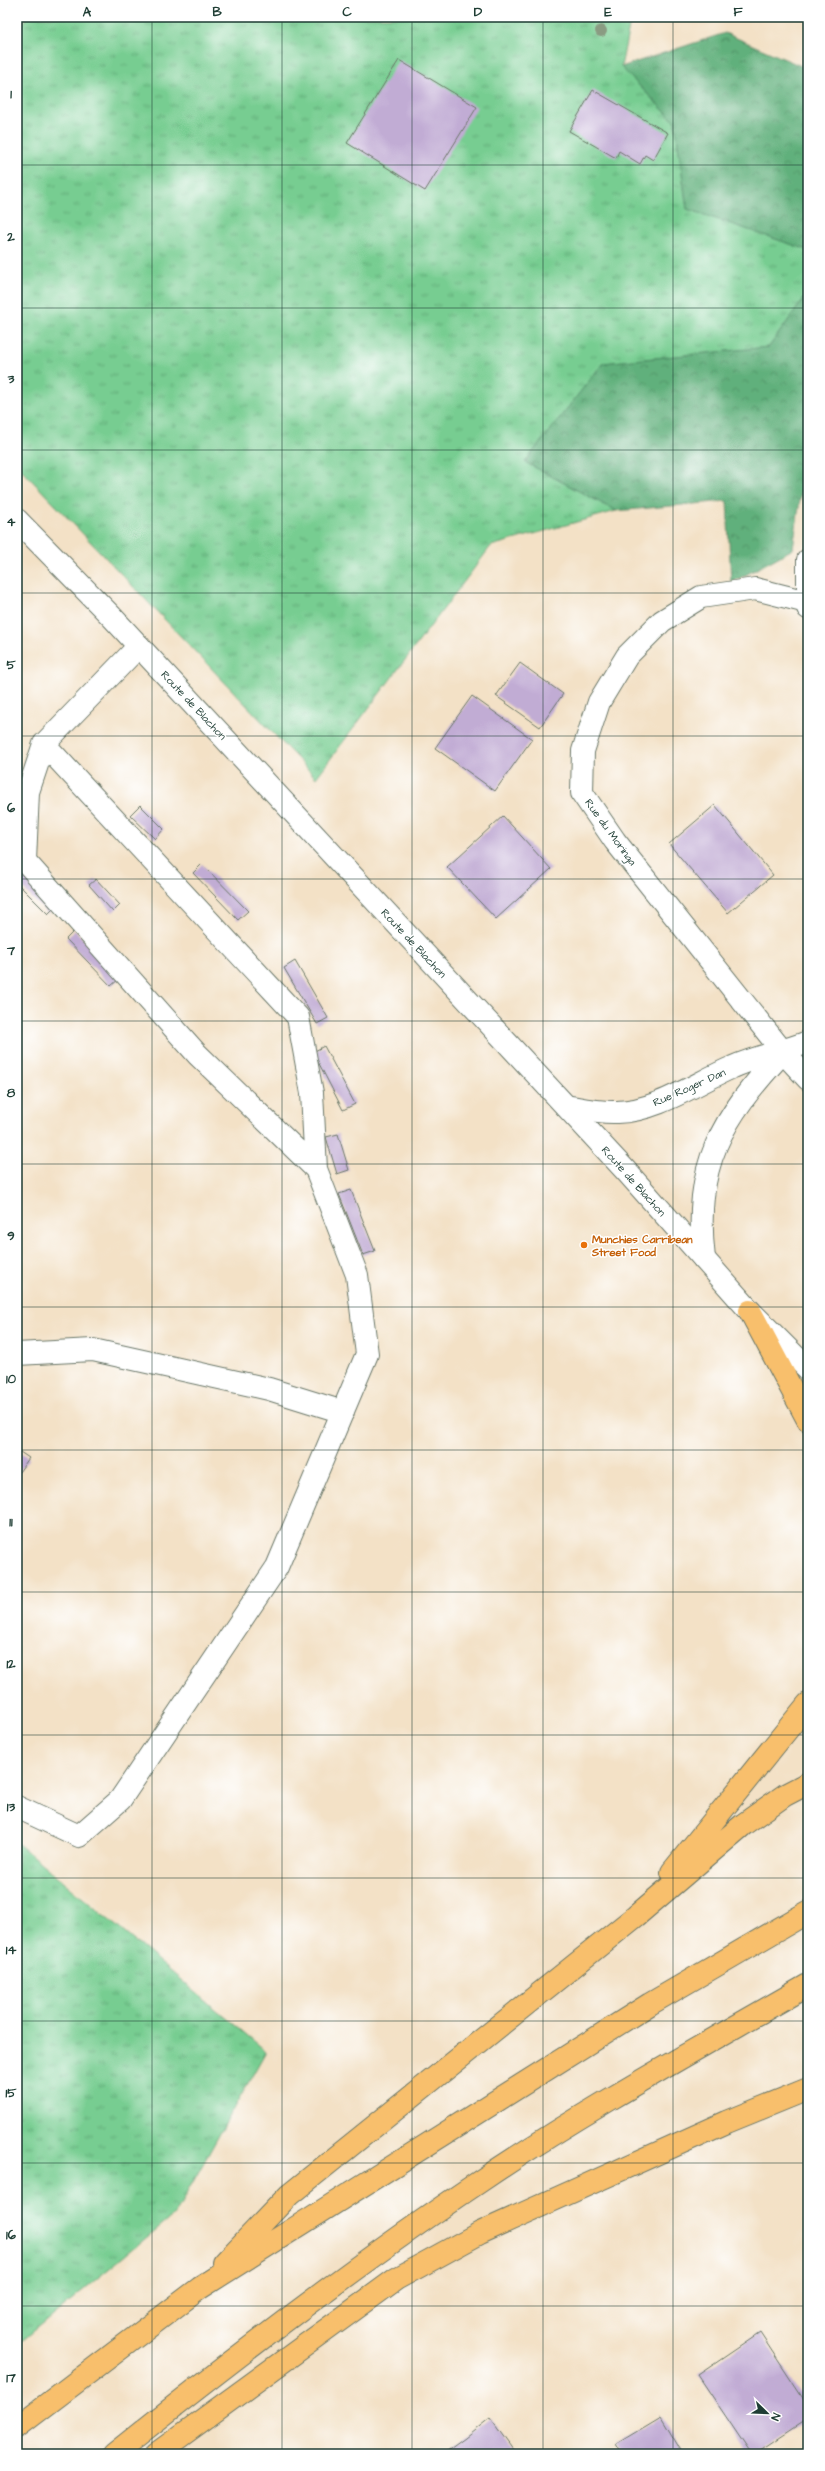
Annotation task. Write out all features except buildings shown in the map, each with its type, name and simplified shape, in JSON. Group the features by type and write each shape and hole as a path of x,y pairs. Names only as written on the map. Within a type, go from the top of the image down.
{"highway":[{"path":"750,1310 808,1420"},
{"path":"636,1916 808,1704"},
{"path":"200,2288 289,2195 636,1916 744,1824 785,1795 808,1783"},
{"path":"17,2427 200,2288 650,2004 808,1912"},
{"path":"114,2454 248,2347 482,2180 622,2093 808,1985"},
{"path":"156,2454 396,2279 480,2232 727,2122 808,2090"}],"street":[{"name":"Route de Blachon","path":"17,520 139,646 566,1106 750,1310 808,1369"},
{"path":"808,560 808,605"},
{"name":"Rue du Moringa","path":"808,605 755,589 701,598 662,621 627,656 599,702 583,751 582,793 615,841 783,1052 808,1079"},
{"path":"139,646 44,744 28,792 25,860 197,1054 316,1169"},
{"path":"17,1807 79,1836 120,1800 277,1567 367,1354 357,1275 316,1169 312,1093 298,1017 44,744"},
{"name":"Rue Roger Dan","path":"566,1106 618,1112 637,1109 658,1102 734,1066 783,1052 808,1042"},
{"path":"704,1259 700,1226 701,1204 705,1177 712,1154 724,1127 740,1103 783,1052"},
{"path":"17,1354 93,1350 269,1389 343,1412"}],"green space":[{"path":"27,17 631,17 621,67 675,122 687,209 808,250 808,293 769,347 603,363 525,462 616,511 491,546 316,778 17,465 17,34"},
{"path":"725,33 808,69 808,250 687,209 675,122 621,67"},
{"path":"808,293 808,444 793,549 731,583 727,501 616,511 525,462 603,363 769,347"},
{"path":"17,1843 266,2051 175,2214 17,2345"}],"place":[{"name":"Munchies Carribean Street Food","path":"584,1245"}]}
